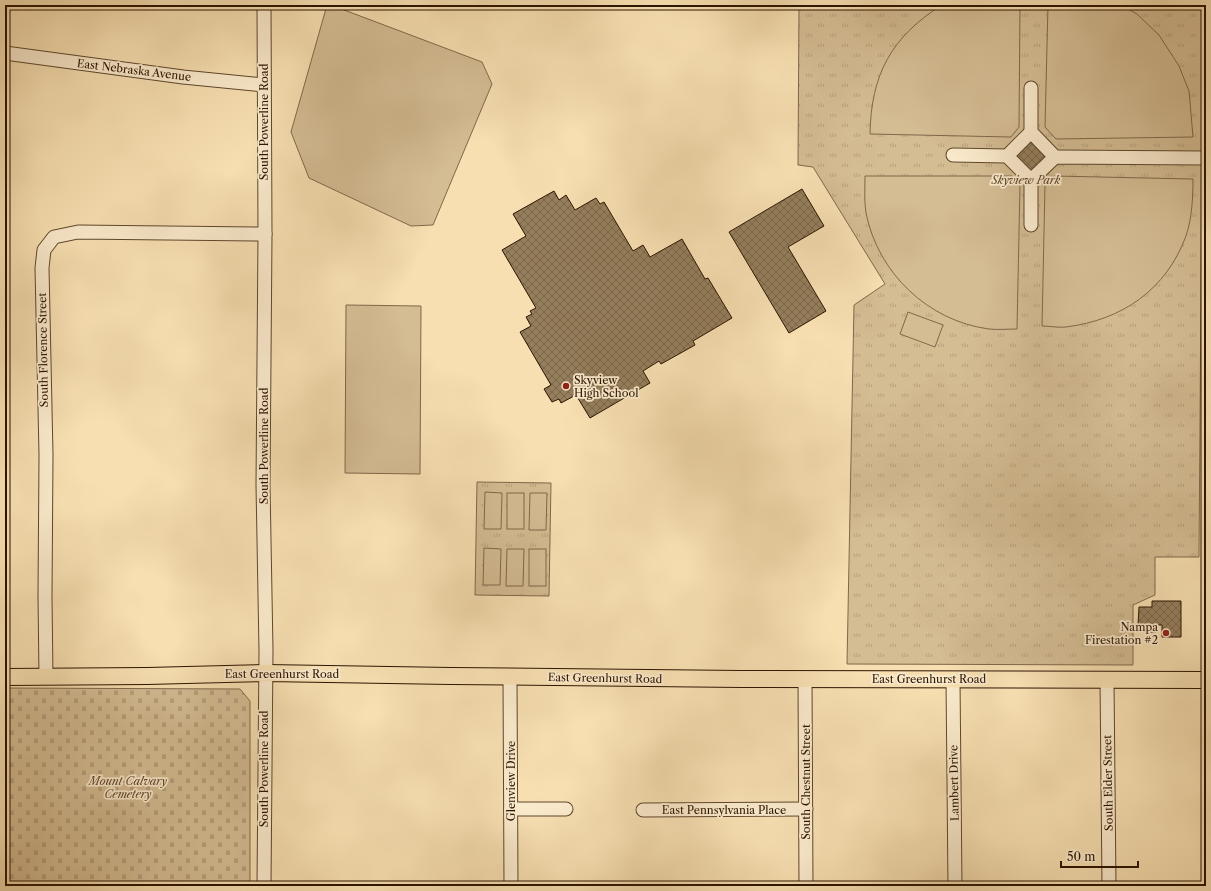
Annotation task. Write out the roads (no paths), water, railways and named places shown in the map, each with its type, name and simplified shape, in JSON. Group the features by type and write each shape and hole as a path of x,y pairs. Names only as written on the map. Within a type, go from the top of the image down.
{"main road":[{"name":"East Greenhurst Road","path":"5,677 266,673 510,677 1206,680"}],"street":[{"name":"South Powerline Road","path":"264,5 263,485 266,673 264,726 264,886"},
{"name":"East Nebraska Avenue","path":"5,53 183,77 264,85"},
{"path":"1007,156 1031,132 1032,88"},
{"path":"1031,132 1055,157"},
{"path":"953,155 1007,156 1031,180 1031,225"},
{"path":"1031,180 1055,157 1206,158"},
{"name":"South Florence Street","path":"46,677 46,455 42,268 44,250 54,237 78,232 264,234"},
{"name":"Glenview Drive","path":"510,677 511,886"},
{"name":"South Chestnut Street","path":"805,678 806,886"},
{"name":"Lambert Drive","path":"953,679 955,886"},
{"name":"South Elder Street","path":"1107,680 1109,886"},
{"path":"511,809 566,809"},
{"name":"East Pennsylvania Place","path":"643,810 806,809"}],"place":[{"name":"Skyview High School","path":"566,386"},
{"name":"Nampa Firestation #2","path":"1166,633"}],"park label":[{"name":"Skyview Park","path":"1026,180"},
{"name":"Mount Calvary Cemetery","path":"128,787"}]}
